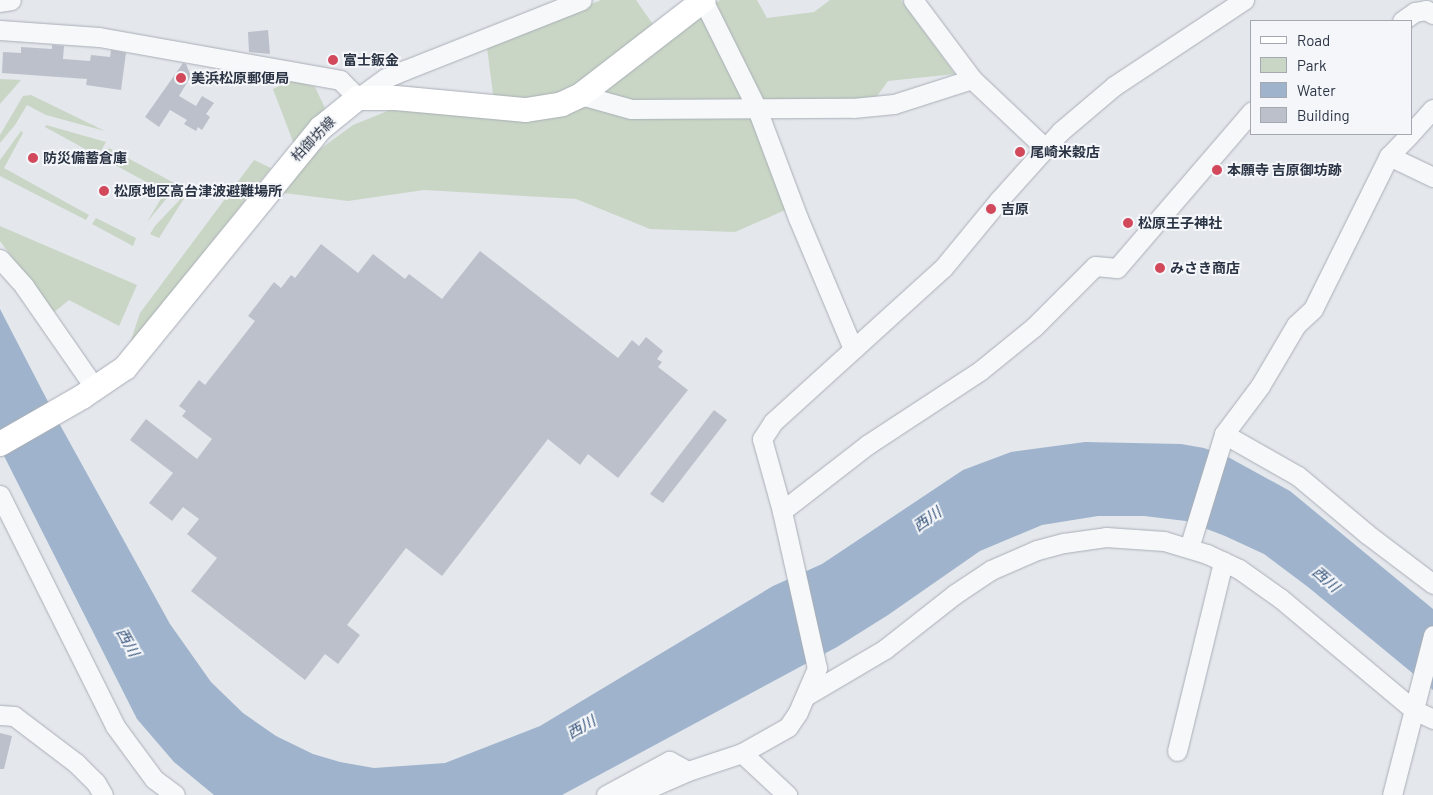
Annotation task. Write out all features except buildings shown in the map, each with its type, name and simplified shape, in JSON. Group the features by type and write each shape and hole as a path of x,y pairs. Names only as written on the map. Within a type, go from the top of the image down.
{"main road":[{"path":"358,98 396,98 526,110 562,104 581,95 704,0"},
{"name":"柏御坊線","path":"0,444 89,392 125,368 321,128 358,98"}],"street":[{"path":"0,2 11,0"},
{"path":"0,30 99,37 340,80 358,98 386,78 582,0"},
{"path":"704,0 757,109 798,218 853,349"},
{"path":"913,0 972,79 1045,148"},
{"path":"633,795 688,771 742,753 788,727 807,695 817,668 782,511 762,440 773,422 943,268 999,200 1060,131 1114,86 1233,5 1244,0"},
{"path":"1403,20 1415,12 1426,10 1433,14"},
{"path":"581,95 631,109 853,108 894,104 972,79"},
{"path":"1413,131 1433,109"},
{"path":"782,511 867,445 981,370 1034,327 1095,266 1117,268 1250,113"},
{"path":"1189,548 1223,438 1260,386 1296,325 1313,309 1389,156 1409,135"},
{"path":"1389,156 1433,176"},
{"path":"0,259 24,286 89,392"},
{"path":"1223,438 1298,476 1367,534 1433,584"},
{"path":"0,495 115,726 154,778 175,795"},
{"path":"807,695 884,648 955,594 991,570 1037,550 1106,537 1164,542 1189,548 1223,562 1259,582 1416,701 1433,719"},
{"path":"1177,751 1223,562"},
{"path":"1392,795 1433,635"},
{"path":"0,715 14,716 70,758 96,783 103,795"},
{"path":"742,753 787,795"},
{"path":"606,795 669,760 688,771"}],"green space":[{"path":"601,0 636,0 666,43 720,0 757,0 767,18 814,12 830,0 901,0 955,74 888,81 872,103 749,104 790,208 735,232 650,229 576,199 424,190 348,201 284,193 312,155 353,125 390,110 496,117 487,48"},
{"path":"0,79 21,80 0,104"},
{"path":"292,79 315,87 325,108 295,147 273,89"},
{"path":"31,95 105,131 46,115 27,105 15,125 0,143 0,135 23,96"},
{"path":"46,125 106,142 98,156 45,127"},
{"path":"21,131 23,133 4,168 89,215 86,220 0,176 0,160"},
{"path":"109,148 178,185 147,222 165,192 102,158"},
{"path":"254,160 271,168 129,346 140,313"},
{"path":"190,189 159,238 150,234 155,226"},
{"path":"96,218 136,238 133,246 92,224"},
{"path":"0,226 137,285 119,326 69,300 53,313 0,241"}],"water":[{"name":"西川","path":"0,309 59,423 170,624 211,682 243,713 276,736 313,754 340,762 374,768 445,763 540,726 773,586 822,564 963,470 1011,452 1085,442 1181,444 1204,448 1228,457 1290,491 1433,609 1433,690 1308,587 1264,554 1186,521 1144,516 1098,516 1042,525 980,551 888,615 837,647 562,795 214,795 174,762 137,719 0,448"}],"place":[{"name":"富士鈑金","path":"333,60"},
{"name":"美浜松原郵便局","path":"181,78"},
{"name":"尾崎米穀店","path":"1020,152"},
{"name":"防災備蓄倉庫","path":"33,158"},
{"name":"本願寺 吉原御坊跡","path":"1217,170"},
{"name":"松原地区高台津波避難場所","path":"104,191"},
{"name":"吉原","path":"991,209"},
{"name":"松原王子神社","path":"1128,223"},
{"name":"みさき商店","path":"1160,268"}]}
